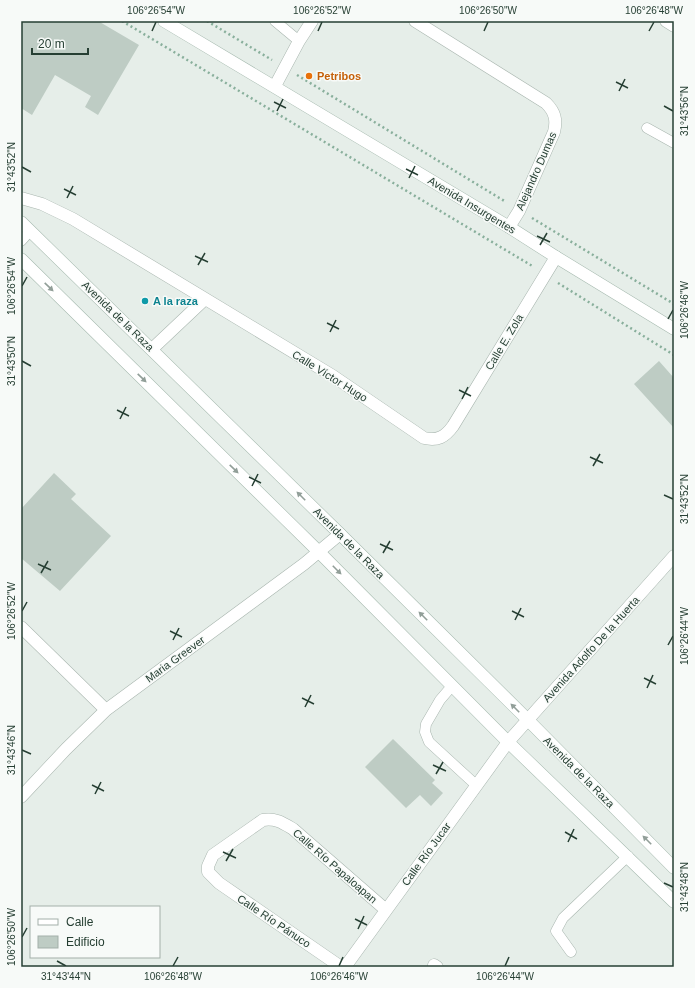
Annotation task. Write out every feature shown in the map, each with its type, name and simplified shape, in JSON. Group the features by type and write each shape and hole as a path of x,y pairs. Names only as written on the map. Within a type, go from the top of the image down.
{"street":[{"name":"Avenida Insurgentes","path":"164,21 509,227 674,330"},
{"path":"275,86 299,41 312,21"},
{"name":"Alejandro Dumas","path":"415,21 546,103 552,109 556,124 554,132 519,210 509,227"},
{"path":"666,21 674,26"},
{"name":"Calle Víctor Hugo","path":"21,198 42,204 73,219 333,376 424,438 432,440 441,438 447,434 453,426"},
{"name":"Avenida de la Raza","path":"21,222 340,534 528,720 674,868"},
{"name":"Calle E. Zola","path":"453,426 556,257"},
{"path":"21,259 319,552 508,742 674,902"},
{"path":"152,349 205,299"},
{"name":"Maria Greever","path":"21,797 66,749 106,710 260,597 340,534"},
{"name":"Avenida Adolfo De la Huerta","path":"508,742 674,556"},
{"path":"21,627 106,710"},
{"name":"Calle Río Jucar","path":"345,967 508,742"},
{"name":"Calle Río Pánuco","path":"282,822 272,819 263,820 213,855 208,866 208,872 219,883 341,967"},
{"name":"Calle Río Papaloapan","path":"282,822 293,829 386,910"}],"lane":[{"path":"274,21 299,41"},
{"path":"647,128 674,143"},
{"path":"21,241 30,231"},
{"path":"452,686 426,724 425,732 429,742 476,785"},
{"path":"571,952 556,931 562,918 628,856"}],"path":[{"path":"122,21 545,274 674,355"},
{"path":"207,21 674,304"}],"building":[{"path":"21,21 98,21 139,45 98,115 85,107 91,96 55,75 32,115 21,108"},
{"path":"659,361 674,378 674,428 634,384"},
{"path":"54,473 76,494 71,499 111,536 60,591 21,558 21,509"},
{"path":"393,739 435,780 432,783 443,793 431,806 420,795 406,808 365,767"}],"place":[{"name":"Petribos","path":"309,76"},
{"name":"A la raza","path":"145,301"}]}
